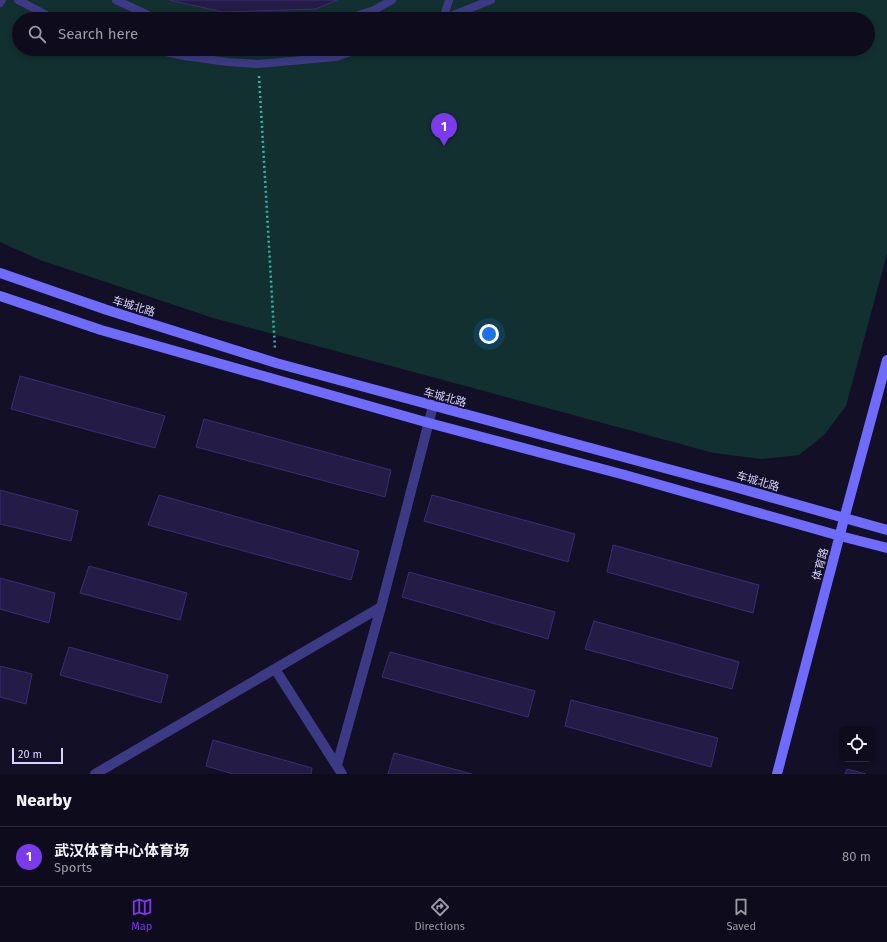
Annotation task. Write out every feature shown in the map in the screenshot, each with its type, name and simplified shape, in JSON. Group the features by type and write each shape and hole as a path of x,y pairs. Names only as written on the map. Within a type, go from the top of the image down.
{"main road":[{"name":"车城北路","path":"0,273 107,310 276,363 724,484 887,530"},
{"path":"0,296 101,330 429,423 713,499 887,548"},
{"name":"体育路","path":"777,774 887,360"}],"street":[{"path":"337,765 381,607 433,406"},
{"path":"96,774 381,607"},
{"path":"274,669 342,774"}],"lane":[{"path":"18,0 26,2 42,12"},
{"path":"116,0 141,12"},
{"path":"369,12 392,0"},
{"path":"445,12 449,0"},
{"path":"461,12 491,0"},
{"path":"134,9 137,12"},
{"path":"196,56 228,62 258,64 339,56"}],"path":[{"path":"258,64 276,363"}],"green space":[{"path":"0,0 887,0 887,254 846,406 824,435 799,455 762,459 714,453 213,318 40,260 0,242"}],"building":[{"path":"169,0 337,0 316,9 223,12"},
{"path":"20,376 165,416 155,448 11,409"},
{"path":"204,419 391,470 385,497 196,447"},
{"path":"0,490 78,511 71,541 0,524"},
{"path":"159,495 359,551 351,580 148,525"},
{"path":"432,495 575,534 568,562 424,521"},
{"path":"613,545 759,585 753,613 607,572"},
{"path":"89,566 187,593 180,620 80,593"},
{"path":"409,572 555,612 548,639 402,597"},
{"path":"0,578 55,593 49,623 0,609"},
{"path":"594,621 739,662 732,689 585,649"},
{"path":"69,647 168,675 161,703 60,675"},
{"path":"390,652 535,691 528,717 382,677"},
{"path":"0,666 32,674 26,704 0,697"},
{"path":"571,700 718,738 711,767 565,726"},
{"path":"213,740 312,768 311,774 233,774 206,766"},
{"path":"394,753 472,774 388,774"},
{"path":"847,769 866,774 845,774"}],"place":[{"name":"武汉体育中心体育场","path":"444,146"}]}
